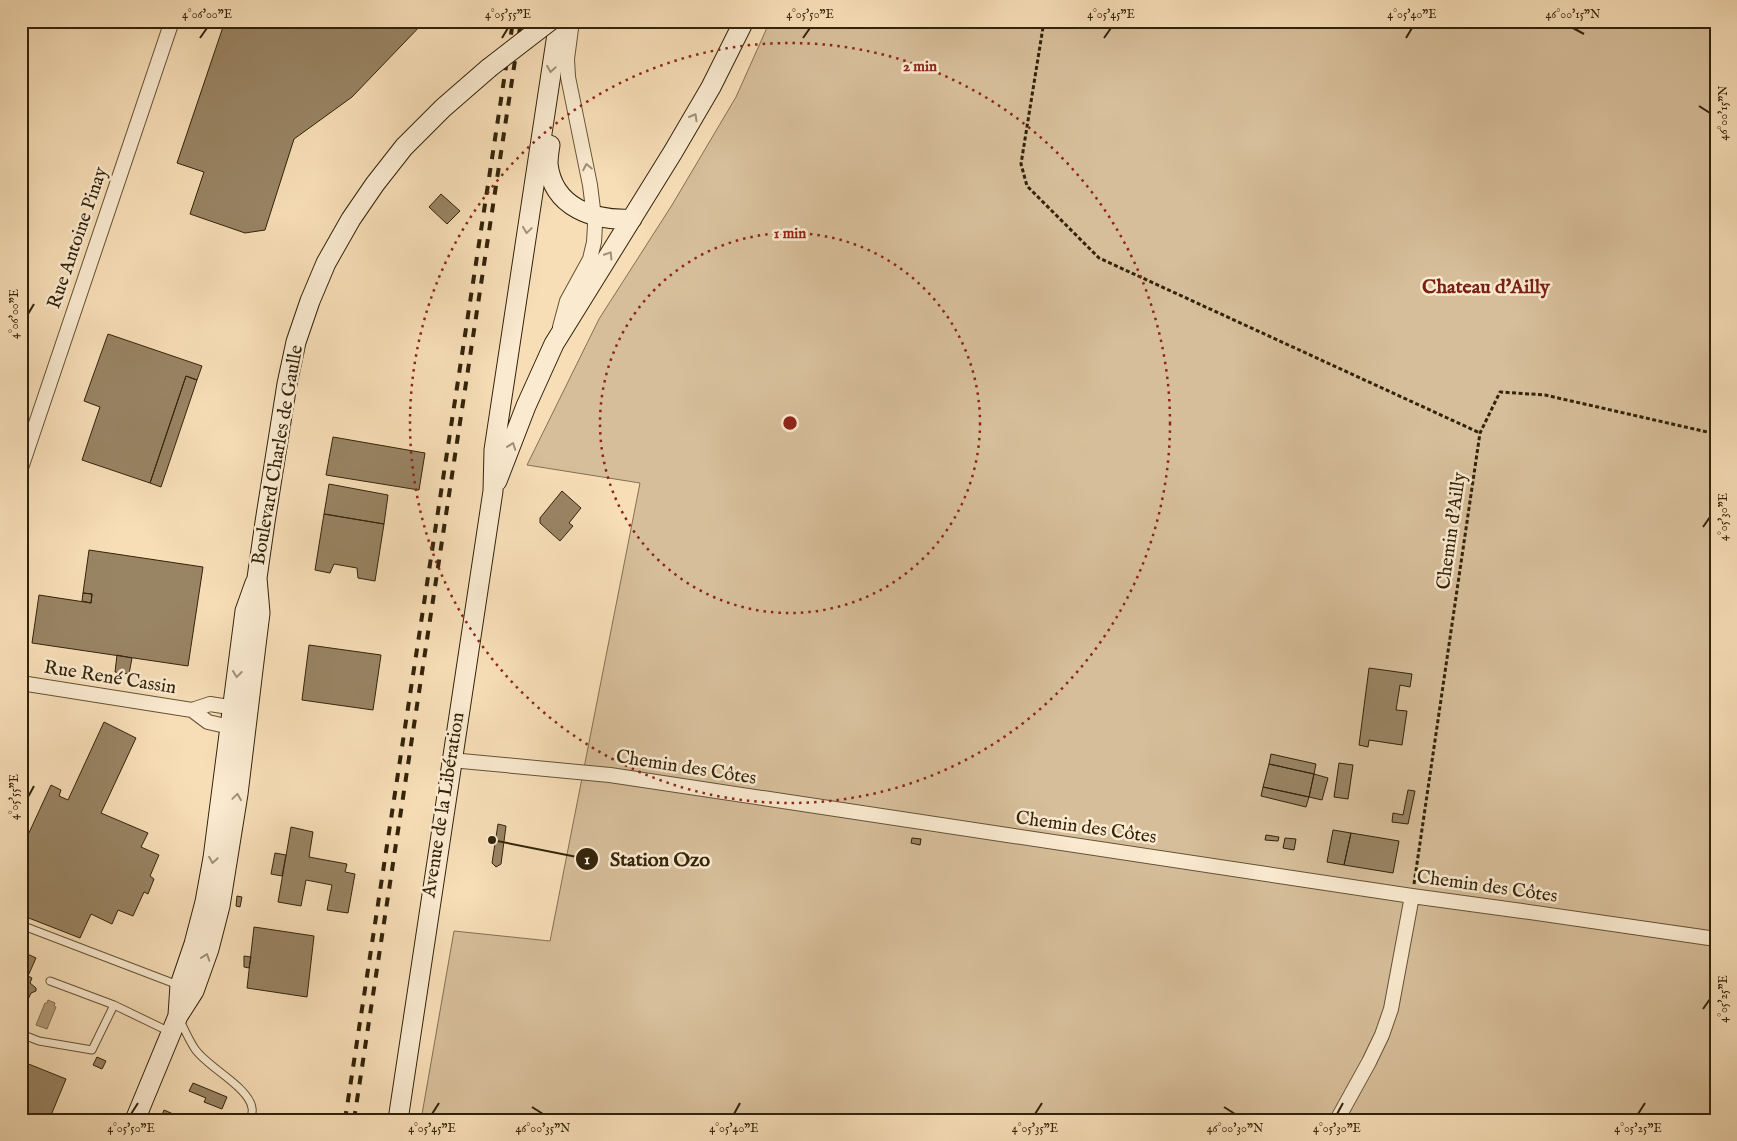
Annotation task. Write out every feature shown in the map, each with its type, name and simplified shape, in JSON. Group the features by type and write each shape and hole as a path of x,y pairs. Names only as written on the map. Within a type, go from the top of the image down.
{"street":[{"name":"Rue Antoine Pinay","path":"21,468 172,21"},
{"name":"Boulevard Charles de Gaulle","path":"135,1120 187,988 194,944 205,902 238,729 245,611 257,578 287,384 299,334 310,301 326,263 356,212 404,147 443,108 489,68 550,21"},
{"path":"493,491 494,450 508,369 559,21"},
{"path":"554,344 567,300 590,259 594,242 594,215 588,176 568,77 567,59 572,21"},
{"path":"493,491 510,452 526,406 554,344 674,152 711,87 744,21"},
{"path":"548,94 551,137 548,163 553,181 562,197 585,214 614,219 632,219"},
{"name":"Avenue de la Libération","path":"398,1120 493,491"},
{"name":"Rue René Cassin","path":"21,683 192,710 210,704 240,709"},
{"name":"Rue René Cassin","path":"192,710 208,722 238,729"},
{"name":"Chemin des Côtes","path":"451,760 610,775 1412,896 1716,939"},
{"path":"1337,1120 1369,1062 1382,1035 1391,1009 1412,896"}],"lane":[{"path":"21,925 187,988"},
{"path":"50,982 174,1024 211,1066 232,1081 246,1096 252,1107 251,1120"},
{"path":"21,1034 39,1041 92,1050 114,1005"}],"path":[{"path":"1044,21 1021,164 1027,186 1099,258 1480,433"},
{"name":"Chemin d'Ailly","path":"1412,896 1480,433 1500,392 1545,395 1716,434"}],"shaded area":[{"path":"770,21 1716,21 1716,1120 421,1120 454,931 550,941 640,483 527,465 599,319 672,205 736,97"},
{"path":"48,1000 55,1003 54,1006 56,1007 47,1029 36,1025"}],"building":[{"path":"225,21 425,21 352,97 294,139 265,230 245,233 190,214 204,172 177,163"},
{"path":"441,194 460,211 447,224 429,207"},
{"path":"59,288 64,289 61,297 57,296"},
{"path":"108,334 202,366 197,380 186,376 150,483 82,460 100,407 84,401"},
{"path":"186,376 197,380 161,487 150,483"},
{"path":"333,437 425,453 419,490 326,475"},
{"path":"329,484 388,495 384,524 324,514"},
{"path":"562,491 581,508 569,523 573,526 560,541 540,523 540,518"},
{"path":"324,514 384,524 375,581 358,578 357,568 334,564 330,573 315,570"},
{"path":"89,550 203,567 188,666 32,643 39,595 91,603 92,594 83,593"},
{"path":"83,593 92,594 91,603 82,601"},
{"path":"309,645 381,655 373,710 302,700"},
{"path":"117,655 132,658 129,674 115,672"},
{"path":"1369,668 1412,674 1410,687 1400,685 1396,710 1407,711 1402,745 1369,740 1368,747 1359,745"},
{"path":"104,722 136,738 101,813 148,833 141,847 159,855 150,876 154,879 148,894 144,892 133,916 118,910 112,924 91,914 80,938 21,915 21,833 28,835 51,785 61,790 59,796 68,800"},
{"path":"1271,754 1316,764 1314,774 1269,764"},
{"path":"1339,763 1353,765 1348,799 1334,797"},
{"path":"1269,764 1314,774 1309,797 1263,787"},
{"path":"1314,774 1328,778 1322,800 1309,797"},
{"path":"1263,787 1309,797 1306,807 1261,796"},
{"path":"1408,790 1415,791 1408,824 1392,822 1393,813 1403,815"},
{"path":"498,824 506,826 501,864 496,867 492,863"},
{"path":"291,827 313,832 309,857 347,864 345,872 355,874 348,913 327,910 332,885 306,880 301,906 278,902"},
{"path":"1333,830 1351,833 1344,865 1327,862"},
{"path":"1351,833 1399,841 1393,873 1344,865"},
{"path":"1266,835 1279,837 1278,841 1265,840"},
{"path":"912,838 921,839 920,845 911,843"},
{"path":"1285,838 1296,839 1294,850 1283,848"},
{"path":"275,853 286,855 282,876 271,874"},
{"path":"237,896 242,897 240,907 236,906"},
{"path":"254,927 314,936 307,997 247,988"},
{"path":"21,951 36,958 28,976 32,978 30,983 36,988 36,991 31,993 21,1015"},
{"path":"244,956 251,957 249,968 244,967"},
{"path":"97,1057 106,1061 102,1069 93,1065"},
{"path":"21,1061 66,1079 49,1120 21,1120"},
{"path":"193,1083 227,1097 222,1109 204,1102 206,1098 189,1091"},
{"path":"164,1110 187,1120 160,1120"}],"railway":[{"path":"345,1120 513,21"},
{"path":"354,1120 521,21"}],"place":[{"name":"Station Ozo","path":"492,840"}],"district":[{"name":"Chateau d'Ailly","path":"1486,287"}]}
